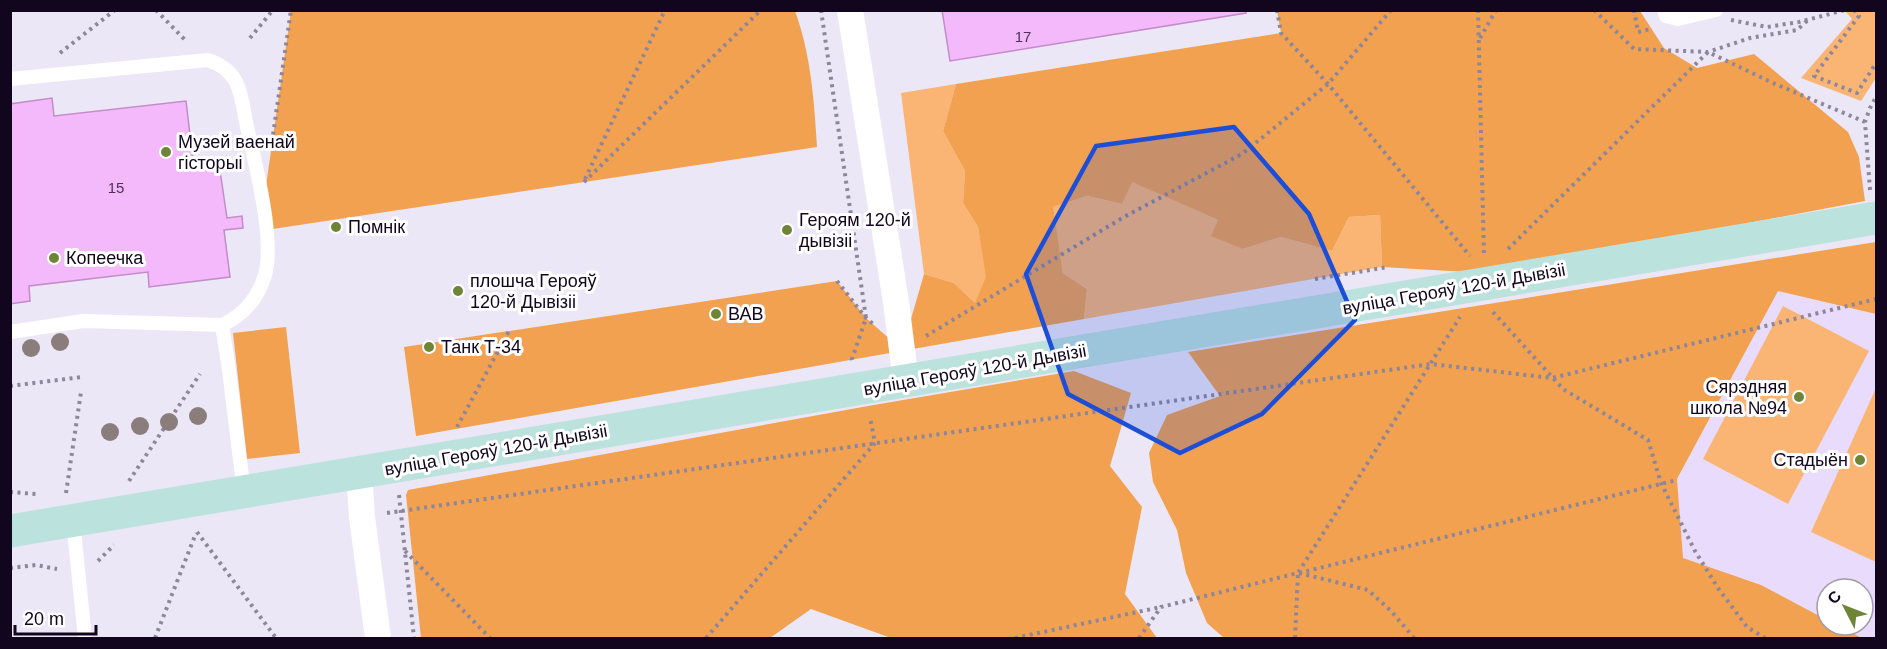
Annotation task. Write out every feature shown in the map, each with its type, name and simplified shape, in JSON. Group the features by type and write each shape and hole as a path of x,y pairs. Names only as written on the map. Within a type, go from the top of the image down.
{"street":[{"path":"850,10 904,366"},
{"name":"вуліца Герояў 120-й Дывізіі","path":"10,518 69,509 244,493 359,473 904,366 1874,208"},
{"path":"359,473 378,639"},
{"name":"вуліца Герояў 120-й Дывізіі","path":"10,531 69,509"}],"lane":[{"path":"1664,10 1666,16 1678,19 1716,10"},
{"path":"10,79 208,60 218,63 226,69 236,83 260,188 268,258 260,289 245,310 222,325 84,321 10,332"},
{"path":"222,325 244,493"},
{"path":"69,509 85,639"}],"path":[{"path":"36,77 64,48 115,10"},
{"path":"156,10 190,44 190,62"},
{"path":"250,38 273,10"},
{"path":"271,151 291,10"},
{"path":"665,10 584,182 761,10"},
{"path":"821,10 866,318 852,359"},
{"path":"1277,10 1281,33 1328,84 1477,264"},
{"path":"837,281 904,366 1124,217 1242,154 1328,84 1390,10"},
{"path":"1479,10 1484,261"},
{"path":"1479,39 1496,10"},
{"path":"1594,10 1634,49 1708,52 1750,38 1797,30 1809,19"},
{"path":"1793,23 1845,10"},
{"path":"1854,10 1859,16 1814,76 1857,93 1876,63"},
{"path":"1708,52 1773,83 1865,122"},
{"path":"1501,257 1708,52"},
{"path":"1874,208 1865,122 1876,97"},
{"path":"401,510 1431,364 1552,378 1876,299"},
{"path":"1487,305 1563,389 1648,440 1661,483 1695,551 1718,588 1747,627 1764,639"},
{"path":"1295,639 1298,573 1466,308"},
{"path":"455,429 509,331"},
{"path":"126,484 200,374"},
{"path":"10,387 82,376"},
{"path":"69,509 81,392"},
{"path":"870,415 875,443"},
{"path":"705,639 875,443"},
{"path":"1015,639 1161,607 1677,480"},
{"path":"398,486 414,639"},
{"path":"155,639 196,532 276,639"},
{"path":"405,550 490,639"},
{"path":"1298,573 1368,590 1391,611 1414,639"},
{"path":"1139,639 1161,607"}],"highlighted area":[{"path":"1234,127 1309,214 1355,320 1262,414 1180,453 1068,394 1026,274 1096,146"}],"shaded area":[{"path":"291,11 795,11 808,61 817,147 266,230 266,186"},
{"path":"1277,11 1640,11 1664,48 1697,68 1754,54 1848,132 1859,157 1865,201 1484,273 1382,267 1380,215 1349,217 1332,251 1281,237 1243,249 1211,236 1218,220 1132,182 1122,204 1087,196 1053,207 1063,273 1087,289 1084,319 416,436 404,347 837,281 866,318 902,350 924,274 954,283 975,303 986,277 978,227 963,203 965,171 943,131 956,84 1281,33"},
{"path":"1845,11 1876,11 1876,78 1861,101 1801,78 1852,19"},
{"path":"956,84 943,131 965,171 963,203 978,227 987,277 976,304 954,283 924,274 901,93"},
{"path":"1131,181 1218,220 1243,249 1281,237 1332,251 1349,217 1380,215 1382,267 1084,319 1087,289 1063,273 1052,207 1087,196 1122,204"},
{"path":"1876,242 1876,314 1778,291 1677,479 1683,558 1761,585 1815,614 1815,637 1862,638 1224,638 1207,623 1186,573 1177,530 1153,482 1149,453 1167,415 1220,396 1188,352"},
{"name":"Сярэдняя школа №94","path":"1778,291 1876,314 1876,638 1860,637 1875,637 1875,577 1815,577 1815,614 1761,585 1682,558 1677,480"},
{"path":"1783,306 1869,351 1788,504 1703,459"},
{"path":"286,327 300,453 247,459 233,333"},
{"path":"1074,371 1131,393 1110,466 1142,507 1125,594 1157,638 891,638 811,609 770,638 421,638 406,495 408,490"},
{"name":"Стадыён","path":"1876,388 1876,562 1811,532"}],"building":[{"path":"942,10 1246,10 1246,13 950,61"},
{"path":"52,98 54,116 186,101 193,160 218,157 227,218 242,216 243,228 224,230 230,277 149,287 148,272 29,286 30,301 10,304 10,104"}],"place":[{"name":"Музей ваенай гісторыі","path":"166,152"},
{"name":"Помнік","path":"336,227"},
{"name":"Героям 120-й дывізіі","path":"787,230"},
{"name":"Копеечка","path":"54,258"},
{"name":"плошча Герояў 120-й Дывізіі","path":"458,291"},
{"name":"ВАВ","path":"716,314"},
{"name":"Танк Т-34","path":"429,347"},
{"name":"Сярэдняя школа №94","path":"1799,397"},
{"name":"Стадыён","path":"1860,460"}]}
